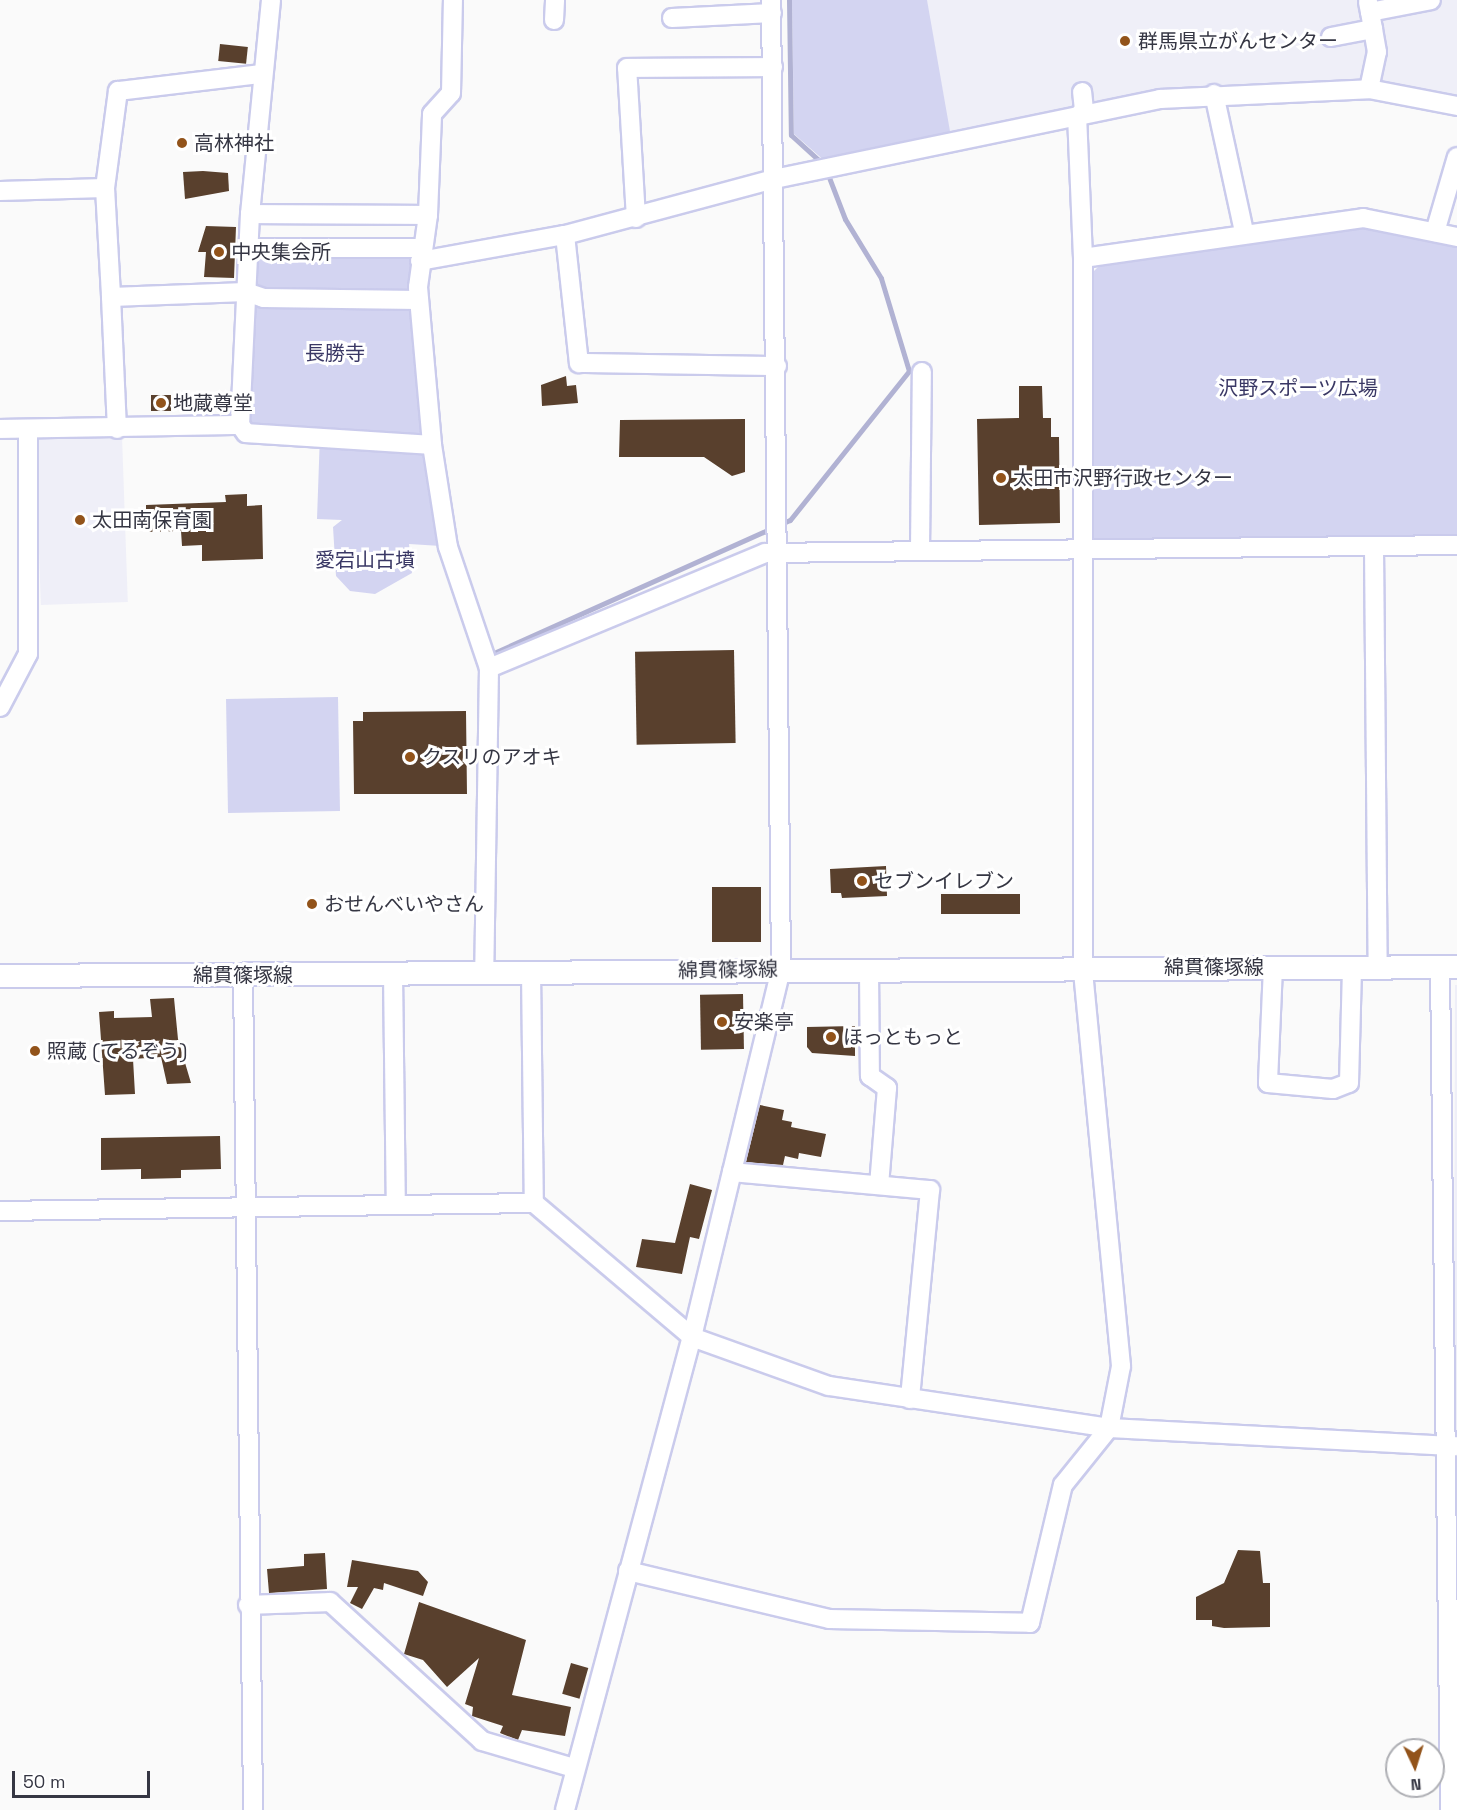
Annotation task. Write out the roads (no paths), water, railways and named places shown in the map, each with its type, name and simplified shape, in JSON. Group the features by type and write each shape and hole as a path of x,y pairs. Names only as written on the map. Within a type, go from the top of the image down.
{"main road":[{"name":"綿貫篠塚線","path":"0,976 780,969 1449,967"}],"street":[{"path":"271,0 261,74 250,214 240,425 246,433 432,445"},
{"path":"453,0 451,93 432,114 428,215 421,255 419,300 432,445 448,547 489,668 484,973"},
{"path":"554,20 555,0"},
{"path":"1330,37 1370,14 1431,0"},
{"path":"565,1810 573,1768 692,1337 780,969 777,366 771,7 672,18"},
{"path":"1369,89 1377,52 1370,14"},
{"path":"636,218 627,68 773,67"},
{"path":"117,429 105,188 118,91 261,74"},
{"path":"248,248 421,255 565,235 636,218 774,179 1077,117 1214,94 1369,89 1457,106"},
{"path":"628,1571 830,1619 1030,1623 1063,1485 1109,1428 1121,1366 1083,968 1083,258 1077,117 1084,110 1082,92"},
{"path":"1214,94 1244,232"},
{"path":"1435,232 1456,168"},
{"path":"0,191 105,188"},
{"path":"250,214 428,215"},
{"path":"1083,258 1244,232 1363,218 1457,237"},
{"path":"565,235 579,363 777,366"},
{"path":"111,297 246,292 263,298 419,300"},
{"path":"920,550 922,372"},
{"path":"0,429 117,429 240,425"},
{"path":"2,698 22,674 28,654 28,429"},
{"path":"489,668 778,552 1457,545"},
{"path":"1374,547 1378,967"},
{"path":"1273,967 1268,1083 1333,1089 1349,1083 1352,967"},
{"path":"1449,967 1450,1810"},
{"path":"869,969 870,1076 887,1088 879,1185"},
{"path":"531,971 534,1203"},
{"path":"393,973 396,1204"},
{"path":"243,975 248,1605 253,1810"},
{"path":"732,1172 930,1190 910,1399"},
{"path":"0,1211 534,1203 692,1337 829,1386 1109,1428 1451,1446"},
{"path":"248,1605 330,1602 482,1741 573,1768"}],"waterway":[{"path":"789,0 791,135 823,164"},
{"path":"496,652 790,520 909,371 881,278 845,219 827,172"}],"place":[{"name":"群馬県立がんセンター","path":"1125,41"},
{"name":"高林神社","path":"182,143"},
{"name":"中央集会所","path":"219,252"},
{"name":"地蔵尊堂","path":"161,403"},
{"name":"太田市沢野行政センター","path":"1001,478"},
{"name":"太田南保育園","path":"80,520"},
{"name":"クスリのアオキ","path":"410,757"},
{"name":"セブンイレブン","path":"862,881"},
{"name":"おせんべいやさん","path":"312,904"},
{"name":"安楽亭","path":"722,1022"},
{"name":"ほっともっと","path":"831,1037"},
{"name":"照蔵 (てるぞう)","path":"35,1051"}],"park label":[{"name":"長勝寺","path":"335,353"},
{"name":"沢野スポーツ広場","path":"1298,388"},
{"name":"愛宕山古墳","path":"365,560"}]}
